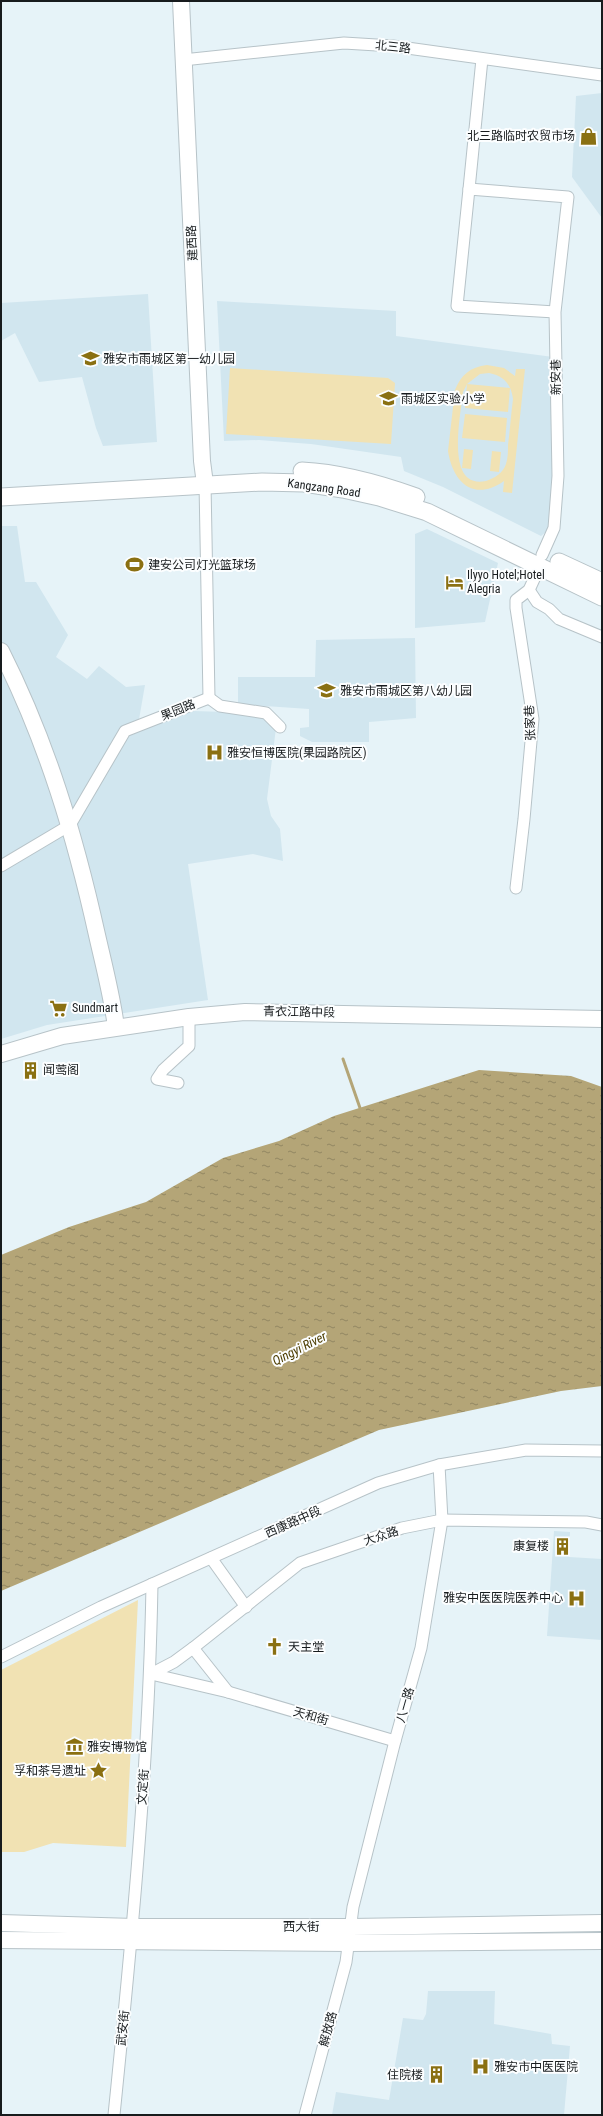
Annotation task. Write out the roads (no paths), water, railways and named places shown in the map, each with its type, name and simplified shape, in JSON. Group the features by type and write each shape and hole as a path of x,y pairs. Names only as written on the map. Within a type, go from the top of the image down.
{"main road":[{"name":"建西路","path":"181,1 204,479"},
{"name":"Kangzang Road","path":"1,497 204,479"},
{"name":"Kangzang Road","path":"1,486 204,479 262,482 304,482 379,497 427,512 541,560 602,582"},
{"name":"Kangzang Road","path":"541,560 602,597"},
{"path":"1,651 36,728 70,825 82,868 116,1027"},
{"name":"青衣江路中段","path":"1,1054 62,1036 190,1016 245,1012 602,1019"},
{"name":"西大街","path":"1,1923 133,1934"},
{"name":"西大街","path":"350,1935 602,1923"},
{"name":"西大街","path":"1,1940 133,1934 350,1935 602,1941"}],"street":[{"name":"北三路","path":"184,60 344,43 393,46 602,75"},
{"path":"482,59 457,306 555,312"},
{"name":"新安巷","path":"469,189 568,197 555,312 558,476 554,528 541,560"},
{"name":"果园路","path":"1,866 70,825 125,731 209,698 204,479"},
{"name":"张家巷","path":"516,888 533,719 516,600 529,590 541,560"},
{"path":"529,590 537,602 549,609 559,619 602,637"},
{"path":"209,698 220,706 266,714 280,727"},
{"path":"178,1083 157,1079 162,1070 190,1046 190,1016"},
{"name":"西康路中段","path":"1,1657 101,1607 378,1483 439,1465 526,1450 602,1451"},
{"name":"八一路","path":"350,1935 353,1907 395,1741 421,1648 442,1520 439,1465"},
{"name":"大众路","path":"150,1674 174,1662 193,1648 300,1563 402,1528 442,1520 586,1522 602,1524"},
{"path":"211,1558 246,1607"},
{"name":"文定街","path":"133,1934 150,1674 152,1584"},
{"path":"193,1648 228,1692"},
{"name":"天和街","path":"150,1674 228,1692 395,1741"},
{"name":"武安街","path":"114,2115 133,1934"},
{"name":"解放路","path":"305,2115 350,1935"}],"water":[{"name":"Qingyi River","path":"479,1070 571,1076 602,1087 602,1386 561,1391 379,1430 1,1591 1,1255 69,1227 146,1202 223,1158 279,1141 334,1116"}],"waterway":[{"path":"343,1059 360,1108"}],"place":[{"name":"北三路临时农贸市场","path":"588,136"},
{"name":"雅安市雨城区第一幼儿园","path":"90,359"},
{"name":"雨城区实验小学","path":"388,399"},
{"name":"建安公司灯光篮球场","path":"135,565"},
{"name":"Ilyyo Hotel;Hotel Alegria","path":"454,582"},
{"name":"雅安市雨城区第八幼儿园","path":"327,691"},
{"name":"雅安恒博医院(果园路院区)","path":"214,753"},
{"name":"Sundmart","path":"59,1008"},
{"name":"闻莺阁","path":"30,1070"},
{"name":"康复楼","path":"562,1546"},
{"name":"雅安中医医院医养中心","path":"576,1598"},
{"name":"天主堂","path":"275,1647"},
{"name":"雅安博物馆","path":"74,1747"},
{"name":"孚和茶号遗址","path":"99,1771"},
{"name":"雅安市中医医院","path":"481,2067"},
{"name":"住院楼","path":"436,2075"}]}
